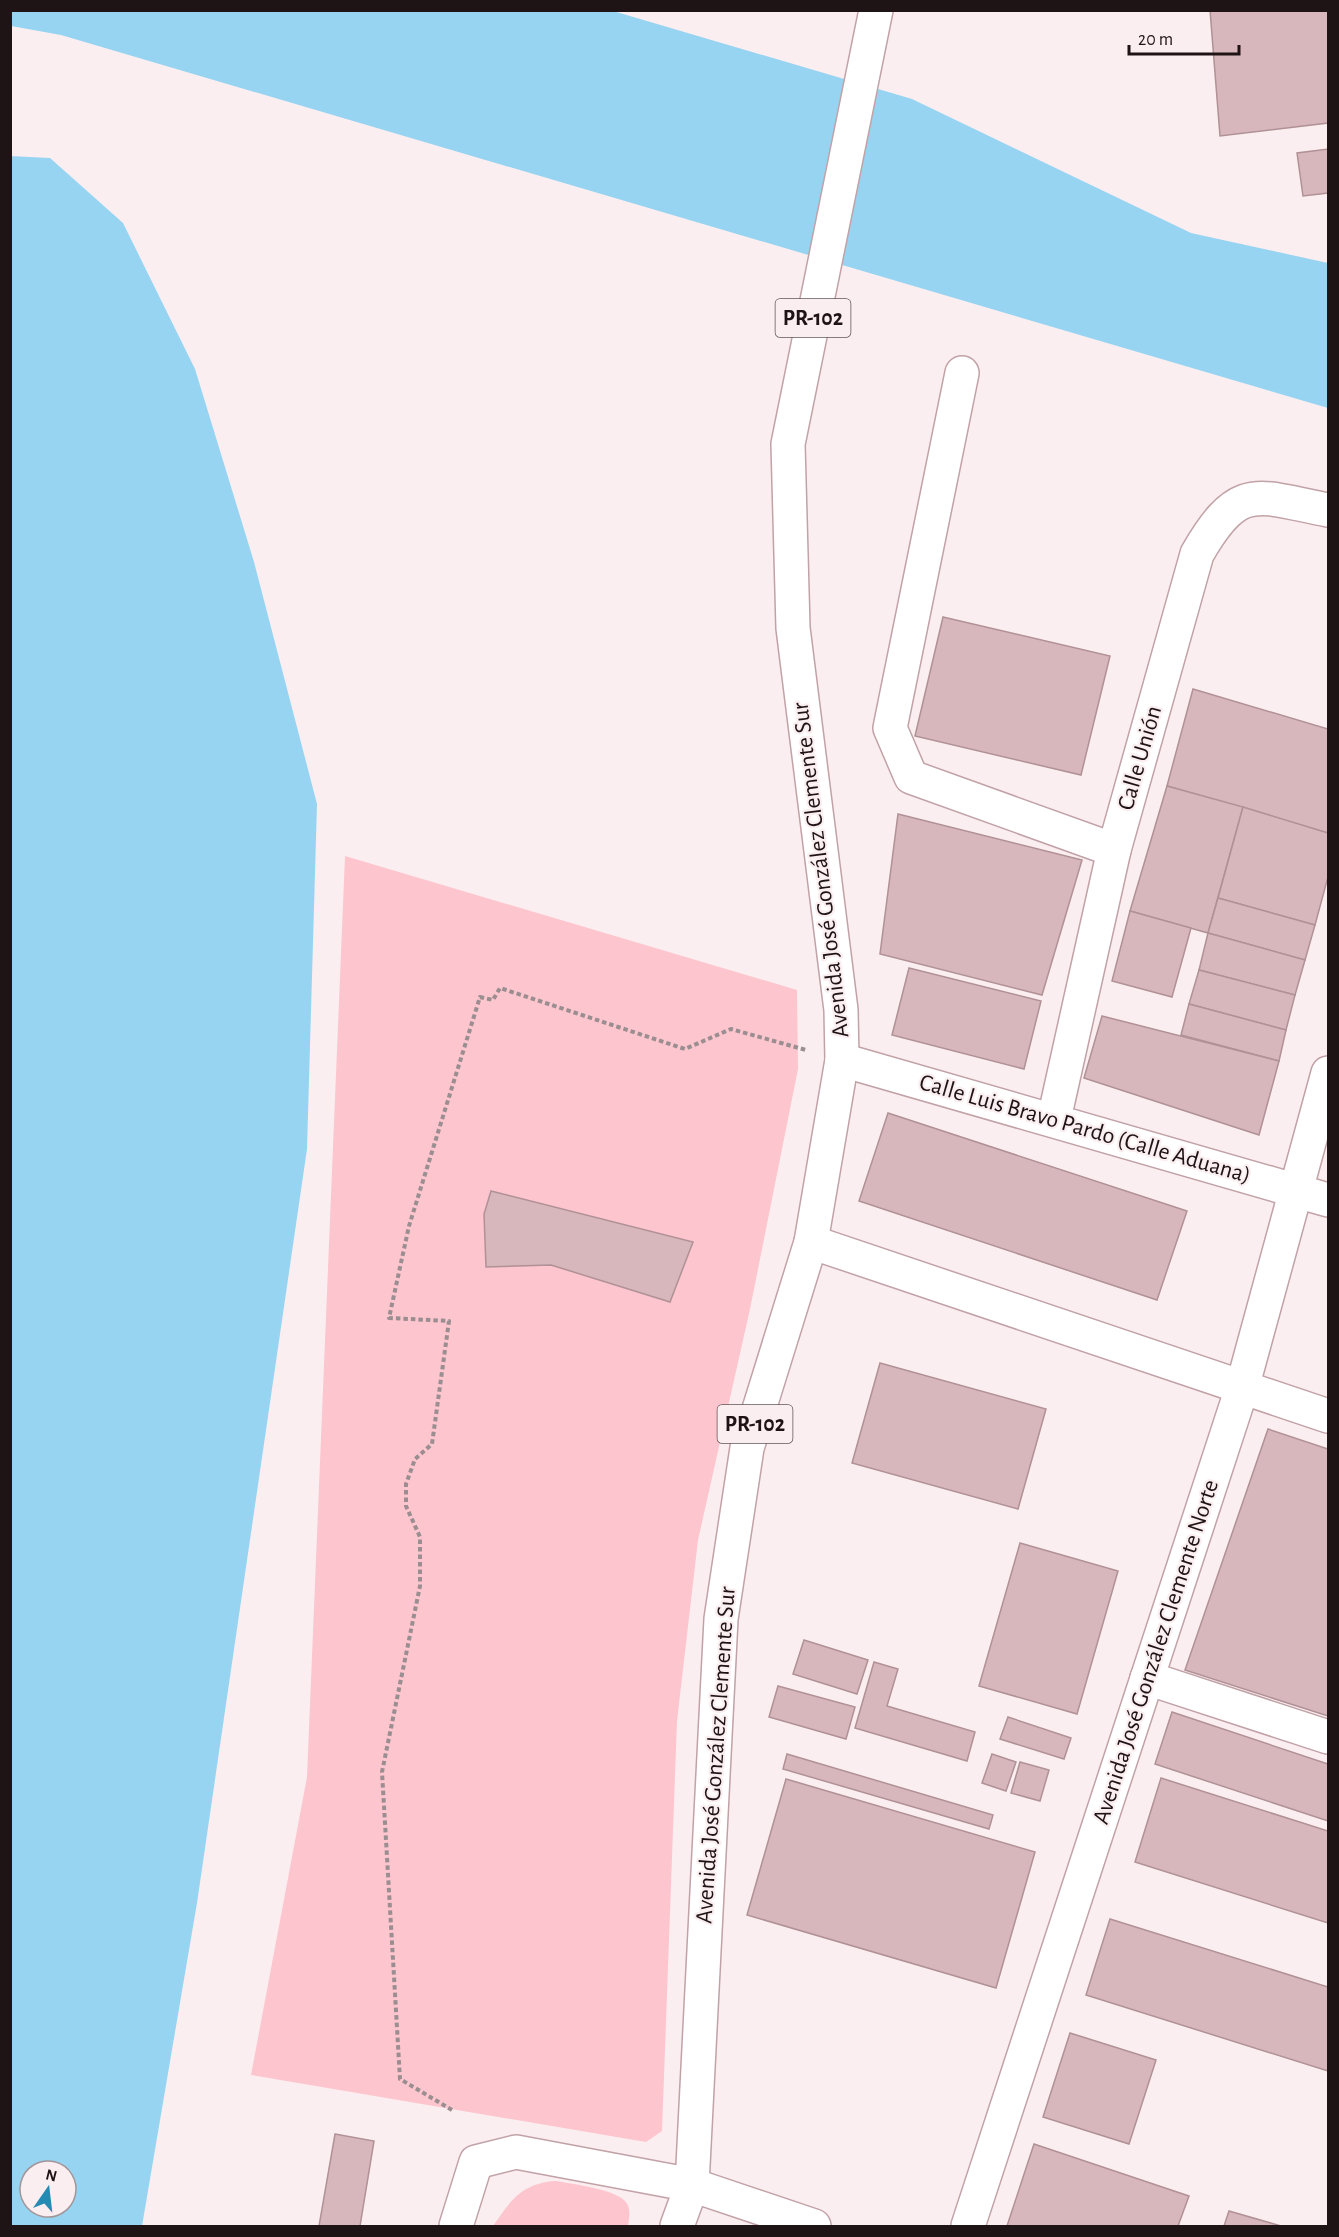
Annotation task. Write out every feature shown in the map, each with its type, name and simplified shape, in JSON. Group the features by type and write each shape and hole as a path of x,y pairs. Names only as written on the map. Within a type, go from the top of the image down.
{"main road":[{"name":"Avenida José González Clemente Sur","path":"677,2226 692,2185 721,1618 747,1448 811,1242 842,1060 841,1010 793,628 788,444 876,10"},
{"path":"962,373 890,728 910,777 1114,850"},
{"name":"Calle Unión","path":"1054,1119 1114,850 1197,554 1212,527 1243,499 1270,497 1329,510"},
{"name":"Calle Luis Bravo Pardo (Calle Aduana)","path":"842,1060 1054,1119 1329,1200"},
{"name":"Avenida José González Clemente Norte","path":"968,2226 1242,1388 1295,1189 1329,1073"},
{"path":"811,1242 1329,1416"},
{"path":"1147,1678 1329,1737"},
{"path":"456,2226 476,2162 516,2152 692,2185 814,2226"}],"path":[{"path":"452,2110 400,2079 382,1772 420,1586 420,1537 406,1506 406,1484 415,1459 432,1444 449,1322 389,1318 409,1226 480,997 493,1000 500,988 685,1049 731,1029 842,1060"}],"shaded area":[{"path":"345,856 797,990 798,1069 750,1309 698,1540 677,1721 662,2131 646,2142 251,2075 307,1777"},
{"path":"556,2181 618,2196 628,2206 628,2226 493,2226 518,2194 534,2185"}],"water":[{"path":"10,11 613,11 912,99 1191,233 1328,263 1328,408 61,35 11,26"},
{"path":"10,156 50,158 123,223 195,369 254,562 317,804 307,1149 197,1903 142,2226 11,2226"}],"building":[{"path":"1210,10 1328,10 1328,123 1220,136"},
{"path":"1328,149 1328,193 1303,196 1297,153"},
{"path":"943,617 1110,656 1081,775 915,736"},
{"path":"1193,689 1328,729 1328,833 1167,786"},
{"path":"1167,786 1243,807 1208,933 1130,911"},
{"path":"1243,807 1328,833 1328,877 1315,925 1218,898"},
{"path":"898,814 1082,860 1042,995 880,954"},
{"path":"1218,898 1315,925 1305,960 1208,933"},
{"path":"1130,911 1191,928 1172,997 1112,981"},
{"path":"1208,933 1305,960 1295,995 1199,970"},
{"path":"909,968 1041,1001 1024,1069 892,1035"},
{"path":"1199,970 1295,995 1286,1030 1189,1004"},
{"path":"1189,1004 1286,1030 1279,1061 1181,1035"},
{"path":"1102,1016 1279,1061 1259,1135 1084,1078"},
{"path":"888,1113 1187,1211 1157,1300 859,1201"},
{"path":"491,1191 693,1242 670,1302 551,1265 486,1267 484,1214"},
{"path":"880,1363 1046,1409 1018,1509 852,1463"},
{"path":"1268,1429 1328,1449 1328,1716 1185,1670"},
{"path":"1020,1543 1118,1571 1077,1714 979,1686"},
{"path":"804,1640 868,1660 857,1694 793,1674"},
{"path":"874,1662 898,1669 887,1706 975,1732 967,1761 855,1728"},
{"path":"778,1686 855,1707 846,1739 769,1717"},
{"path":"1172,1712 1328,1764 1328,1821 1155,1764"},
{"path":"1008,1717 1071,1738 1064,1759 1000,1739"},
{"path":"787,1754 993,1815 989,1829 783,1769"},
{"path":"992,1754 1016,1762 1006,1791 982,1783"},
{"path":"1020,1762 1049,1770 1040,1801 1011,1793"},
{"path":"1161,1778 1328,1831 1328,1923 1135,1862"},
{"path":"786,1779 1035,1852 996,1988 747,1915"},
{"path":"1110,1919 1328,1987 1328,2071 1086,1995"},
{"path":"1070,2033 1156,2060 1129,2144 1043,2117"},
{"path":"335,2134 374,2141 360,2226 319,2226"},
{"path":"1034,2144 1189,2196 1178,2226 1007,2226"},
{"path":"1229,2211 1281,2226 1224,2226"}]}
